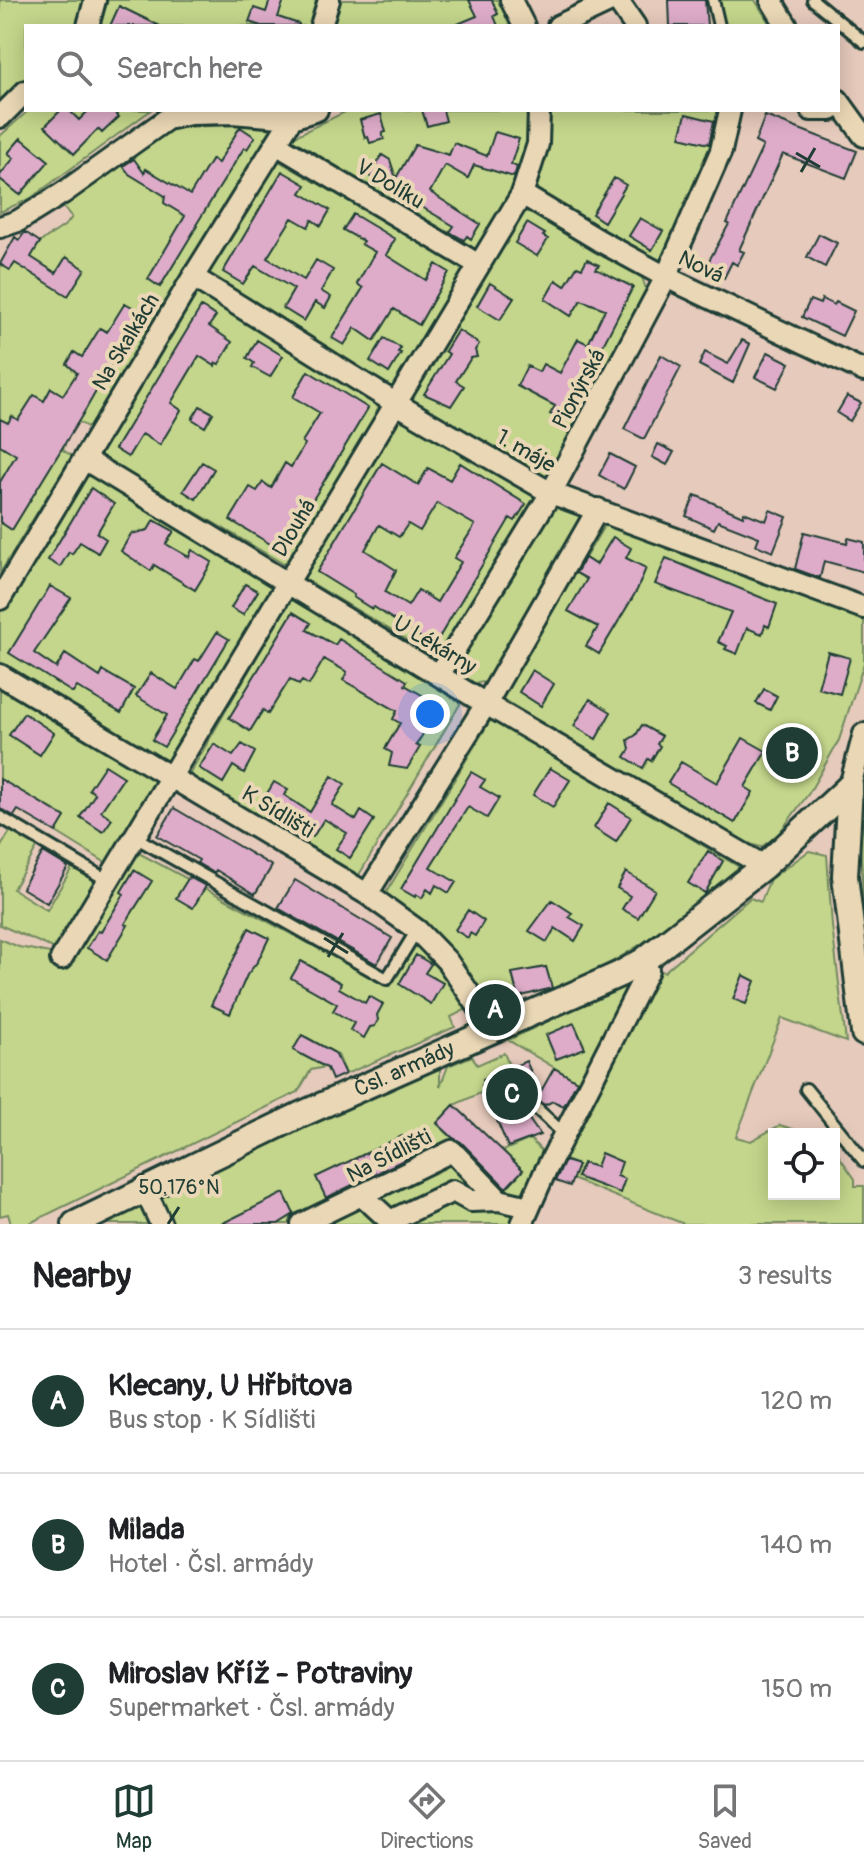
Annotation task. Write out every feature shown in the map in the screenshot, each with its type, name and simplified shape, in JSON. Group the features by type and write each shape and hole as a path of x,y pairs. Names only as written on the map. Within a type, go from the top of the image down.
{"street":[{"path":"89,24 95,0"},
{"path":"322,24 329,0"},
{"path":"511,0 523,24"},
{"path":"562,24 615,0 633,24"},
{"path":"771,0 786,24"},
{"path":"0,117 24,93"},
{"path":"840,108 864,136"},
{"name":"Dlouhá","path":"61,959 522,194 538,144 539,112"},
{"name":"Pionýrská","path":"439,675 551,493 666,277 721,151 730,112"},
{"path":"0,227 18,221 63,193 167,119 190,114 293,114"},
{"name":"Na Skalkách","path":"0,599 293,114"},
{"name":"V Dolíku","path":"276,144 479,265"},
{"name":"Nová","path":"522,194 666,277 864,371"},
{"name":"1. máje","path":"193,277 395,403 551,493 864,608"},
{"name":"U Lékárny","path":"84,459 486,704 764,866"},
{"path":"367,894 486,704 598,509"},
{"name":"K Sídlišti","path":"0,675 367,894 417,930 447,961 495,1031"},
{"path":"864,734 845,876 864,1033"},
{"name":"Čsl. armády","path":"75,1224 300,1115 597,986 643,961 764,866 857,778"},
{"path":"363,1196 390,1221 453,1191 471,1201 499,1200 526,1215 648,970 643,961"},
{"name":"Na Sídlišti","path":"302,1224 452,1151 499,1200"},
{"path":"144,1188 161,1224"}],"lane":[{"path":"713,0 719,24"},
{"path":"813,0 864,42"},
{"path":"0,817 107,880"},
{"path":"133,836 387,979 417,930"},
{"path":"806,1089 864,1161"},
{"path":"537,1109 564,1134"}],"green space":[{"path":"0,0 84,0 76,24 24,24 24,83 0,105"},
{"path":"108,0 317,0 310,24 101,24"},
{"path":"336,0 501,0 513,24 328,24"},
{"path":"718,0 755,0 770,24 724,24"},
{"path":"27,112 148,112 31,198 0,212 0,136"},
{"path":"345,112 534,112 530,144 517,184 476,253 288,143 291,138"},
{"path":"548,112 720,112 702,172 656,268 531,192"},
{"path":"262,124 271,129 89,428 34,396 26,408 49,435 65,445 63,450 72,456 0,573 0,263 10,270 15,263 21,266 42,241 72,217 63,207 162,128"},
{"path":"275,159 467,268 394,389 205,276"},
{"path":"523,206 642,277 646,289 545,483 407,399"},
{"path":"197,289 386,405 287,566 97,454"},
{"path":"399,415 537,497 439,659 300,576"},
{"path":"86,471 276,587 170,767 0,663 0,612"},
{"path":"560,506 587,517 489,682 472,683 462,674 459,661 541,517"},
{"path":"607,521 864,617 864,663 839,740 809,793 777,836 761,847 742,842 501,698 575,572 597,586 606,571 585,558"},
{"path":"290,599 463,699 359,875 189,775"},
{"path":"0,682 160,777 108,864 56,832 64,816 0,779"},
{"path":"491,719 739,867 651,937 605,966 552,989 546,967 512,974 518,997 486,1005 449,949 431,928 384,896"},
{"path":"864,808 864,910 860,844"},
{"path":"11,830 38,846 13,889 47,910 73,866 94,879 96,887 57,950 0,925 0,848"},
{"path":"133,850 389,986 418,938 469,1008 451,1017 455,1027 346,1074 338,1055 302,1035 294,1050 325,1067 311,1070 298,1092 28,1224 11,1224 8,1214 0,1216 0,939 19,947 70,957"},
{"path":"809,851 827,855 846,1042 782,1018 736,1137 751,1141 768,1132 768,1200 840,1200 840,1158 855,1179 855,1186 864,1186 864,1224 684,1224 572,1179 578,1165 560,1158 587,1104 592,1106 605,1068 659,970 664,972 750,898 761,902 770,879"},
{"path":"630,983 632,987 582,1084 508,1040","holes":["547,1035 584,1048 557,1059"]},
{"path":"504,1053 510,1068 483,1080 487,1090 454,1105 437,1124 506,1188 523,1170 503,1151 530,1139 546,1155 511,1224 97,1224 328,1115 440,1068 440,1087 448,1066 472,1056 477,1065"}],"building":[{"path":"270,0 284,0 278,17 299,24 249,22 254,8 266,12"},
{"path":"469,0 492,0 498,14 494,16 497,24 458,24 477,16"},
{"path":"669,0 705,0 707,24 670,24"},
{"path":"119,6 156,24 111,24"},
{"path":"59,112 71,112 79,120 87,112 114,112 119,117 102,133 98,129 74,154 45,126"},
{"path":"423,112 444,112 446,121 427,126"},
{"path":"381,114 386,132 382,133 384,139 370,143 368,137 365,138 360,120"},
{"path":"686,114 714,121 709,144 680,137"},
{"path":"765,116 857,151 846,178 783,154 739,250 744,252 737,265 732,262 724,278 705,268 729,224 763,146 755,142"},
{"path":"240,127 255,137 247,149 244,148 160,287 148,279 185,216 164,203 165,196 129,174 123,166 134,159 144,173 146,169 190,195 212,159 218,163"},
{"path":"495,132 519,139 511,164 517,167 514,177 474,165 468,178 445,165 430,192 480,224 471,239 467,236 464,240 450,232 454,226 369,176 382,155 390,160 396,178 415,145 449,155 454,143 487,156"},
{"path":"21,138 49,161 20,195 0,179 0,175 14,158 8,153"},
{"path":"282,171 306,185 301,193 330,210 321,226 312,220 308,227 292,218 267,258 304,280 316,260 333,270 321,291 331,297 325,308 315,302 304,321 283,308 294,289 255,266 243,284 223,272"},
{"path":"614,178 626,185 604,222 592,214"},
{"path":"353,214 395,239 386,255 426,280 436,264 449,272 419,325 394,309 374,341 355,328 344,345 332,338 363,288 357,284 375,252 343,230"},
{"path":"640,218 663,231 652,250 629,236"},
{"path":"527,223 548,239 537,256 515,243"},
{"path":"25,232 40,242 31,257 56,273 66,257 85,269 68,296 15,263 10,270 0,264 15,237 19,240"},
{"path":"819,234 837,243 825,267 807,257"},
{"path":"587,259 599,265 596,269 633,287 564,421 550,414 555,406 517,386 527,366 539,372 543,364 560,373 578,339 588,344 605,309 581,300 571,316 545,299 556,280 565,286 577,266 582,268"},
{"path":"490,283 514,298 500,320 477,306"},
{"path":"822,299 854,311 842,336 802,317 810,300 820,304"},
{"path":"125,303 141,312 12,530 0,522 0,482 16,455 0,445 0,419 8,423 12,416 18,420 34,395 44,401 51,388 63,395 77,373 67,364 74,352 82,357 100,328 107,332"},
{"path":"201,307 216,316 209,326 232,342 215,366 199,356 171,403 181,410 160,445 142,434 128,457 115,449"},
{"path":"458,330 479,344 475,350 477,357 471,358 456,381 464,386 451,406 424,394 449,354 445,351"},
{"path":"384,338 401,348 389,373 370,361"},
{"path":"257,340 283,356 270,377 252,367 254,363 247,358"},
{"path":"742,340 750,344 733,383 699,365 705,352 728,364"},
{"path":"768,352 790,363 777,388 755,377"},
{"path":"661,355 681,367 644,439 624,429"},
{"path":"308,371 368,408 282,551 230,520 250,487 257,491 263,482 271,488 285,463 291,467 305,444 302,442 320,413 293,397"},
{"path":"847,396 861,403 850,421 837,413"},
{"path":"200,406 213,413 205,427 192,419"},
{"path":"658,444 674,452 667,465 652,457"},
{"path":"610,454 635,467 624,489 599,475"},
{"path":"202,462 214,469 196,499 183,491"},
{"path":"382,463 418,485 428,468 450,480 460,463 526,504 515,521 510,518 434,646 317,572","holes":["437,503 475,525 454,558 461,562 437,602 418,590 408,606 385,592 396,570 365,550 379,525 399,537 408,524 420,531"]},
{"path":"91,488 114,504 97,533 106,539 98,553 80,542 60,567 48,560"},
{"path":"695,495 743,516 744,512 766,521 770,510 787,517 773,552 756,545 759,537 718,521 714,529 686,516"},
{"path":"154,520 174,531 166,544 189,557 192,550 212,562 195,590 154,565 151,571 121,551 131,534 148,530"},
{"path":"804,532 847,543 848,538 864,542 864,572 824,561 820,578 795,569"},
{"path":"613,537 631,548 626,558 646,568 637,590 599,654 586,646 598,627 568,611 587,579 576,573 585,558 596,565"},
{"path":"666,558 777,604 769,627 765,625 762,634 747,628 737,654 725,649 727,646 718,642 731,612 655,584"},
{"path":"245,584 258,591 243,615 231,608"},
{"path":"50,586 71,598 34,653 56,668 65,654 100,677 103,671 134,689 121,713 77,687 73,693 9,653"},
{"path":"293,612 311,623 307,630 335,645 339,639 407,681 405,685 427,698 419,712 432,720 416,745 420,747 407,769 389,766 392,753 385,749 400,723 393,719 397,711 343,680 347,672 324,659 309,685 302,681 299,685 290,679 268,714 263,710 250,731 229,718"},
{"path":"217,632 229,639 164,747 152,740 167,715 136,696 151,673 177,689 195,659 199,661"},
{"path":"828,652 850,658 840,694 818,688"},
{"path":"532,670 554,684 541,706 519,692"},
{"path":"764,689 777,696 770,710 756,703"},
{"path":"590,699 611,712 596,739 574,726"},
{"path":"24,713 54,733 40,755 9,735"},
{"path":"642,725 662,736 657,744 660,746 643,768 625,757 630,749 628,740 636,735"},
{"path":"792,733 814,747 805,762 799,758 795,764 779,754"},
{"path":"743,738 766,751 745,787 753,792 735,823 668,783 681,762 717,783"},
{"path":"214,744 233,756 242,744 255,752 244,773 233,766 223,783 199,768"},
{"path":"105,765 124,777 101,811 112,819 103,832 80,817 95,794 89,789"},
{"path":"550,768 570,780 553,807 533,795"},
{"path":"471,772 485,780 480,787 499,798 487,818 468,807 430,867 456,882 449,893 436,885 432,893 427,889 422,898 416,894 415,897 401,889"},
{"path":"332,776 345,784 332,805 356,820 361,811 374,820 350,858 336,849 347,833 324,819 313,837 260,805 274,782 288,790 284,795 310,812"},
{"path":"0,779 65,817 56,832 18,810 14,816 0,809"},
{"path":"609,803 631,817 616,842 594,828"},
{"path":"174,808 272,866 255,894 216,870 214,873 197,863 199,860 157,836"},
{"path":"708,851 723,861 705,893 688,883"},
{"path":"43,852 68,867 47,903 22,888"},
{"path":"134,870 152,881 107,960 87,948 98,931 101,932 124,894 121,892"},
{"path":"626,872 655,890 638,918 622,909 630,896 617,888"},
{"path":"189,877 206,886 193,908 176,898"},
{"path":"295,880 392,938 377,964 278,908"},
{"path":"552,900 572,913 569,917 584,926 575,941 555,928 547,942 529,931"},
{"path":"468,910 484,921 475,936 470,933 468,938 455,930"},
{"path":"249,928 269,938 247,975 230,1014 211,1005"},
{"path":"416,955 431,964 425,973 443,983 431,1004 399,984"},
{"path":"301,961 341,983 339,988 365,1003 369,996 383,1004 375,1026 370,1027 364,1038 350,1030 354,1023 333,1011 337,1004 291,978"},
{"path":"546,967 552,988 518,997 512,973"},
{"path":"743,975 755,981 746,1004 733,999"},
{"path":"574,1023 585,1048 556,1059 546,1035"},
{"path":"302,1035 335,1053 345,1074 332,1080 327,1068 293,1050"},
{"path":"526,1061 540,1093 554,1068 577,1081 564,1106 553,1101 545,1105 538,1101 532,1103 530,1113 526,1115 540,1135 508,1147 482,1085 483,1080"},
{"path":"454,1105 523,1170 506,1188 461,1142 437,1123"},
{"path":"402,1136 412,1156 326,1198 316,1177"},
{"path":"601,1153 622,1162 617,1176 625,1179 620,1193 577,1177 583,1163 596,1167"},
{"path":"565,1161 578,1165 570,1186 555,1181"},
{"path":"284,1193 294,1214 278,1224 221,1224"}],"place":[{"name":"Milada","path":"792,753"},
{"name":"Klecany, U Hřbitova","path":"495,1010"},
{"name":"Miroslav Kříž - Potraviny","path":"512,1094"}]}
